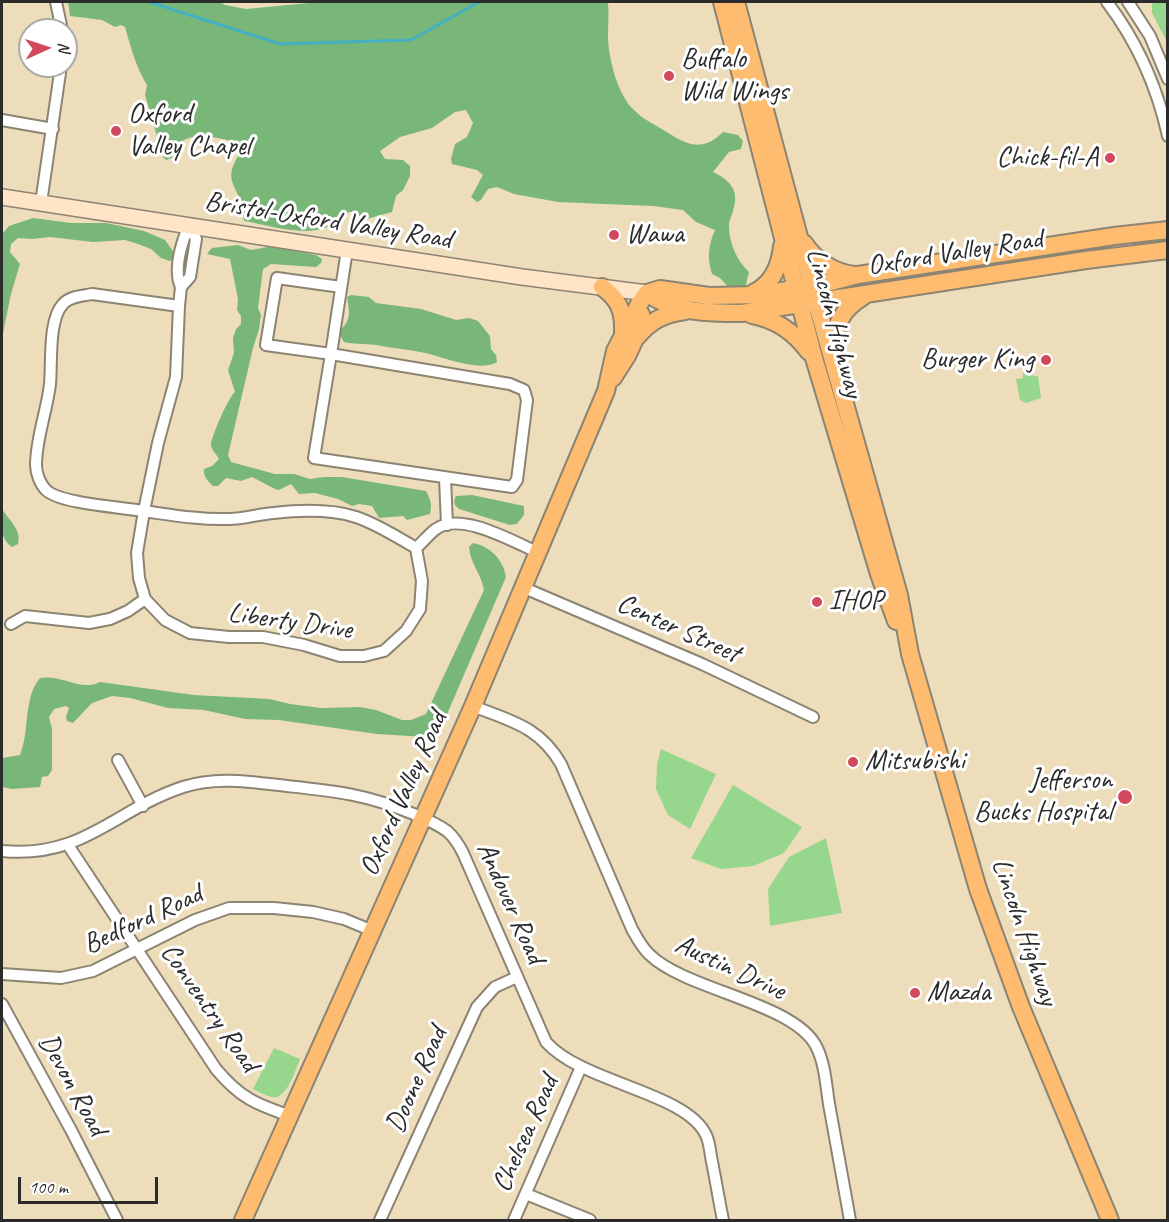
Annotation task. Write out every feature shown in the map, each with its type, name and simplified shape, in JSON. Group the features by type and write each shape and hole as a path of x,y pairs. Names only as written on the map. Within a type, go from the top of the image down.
{"main road":[{"name":"Lincoln Highway","path":"722,2 782,239 804,299 834,367 898,595 910,654 954,809 995,938 1041,1058 1110,1221"},
{"name":"Lincoln Highway","path":"736,2 812,286"},
{"name":"Bristol-Oxford Valley Road","path":"2,197 522,277 647,293"},
{"name":"Oxford Valley Road","path":"804,299 812,286 858,275 1084,240 1167,230"},
{"path":"799,235 809,250 824,265 845,274 858,275"},
{"path":"782,239 778,266 768,284 742,305 786,328 796,336 814,358"},
{"name":"Oxford Valley Road","path":"647,293 658,301 690,310 866,295 1086,260 1167,250"},
{"path":"602,287 620,306 629,337 657,318 690,310"},
{"name":"Oxford Valley Road","path":"647,293 660,289 709,296 742,305"},
{"name":"Oxford Valley Road","path":"243,1221 473,706 608,386 615,351 629,337 647,293"},
{"path":"834,367 834,338 838,320 852,303 866,295"},
{"name":"Lincoln Highway","path":"804,299 814,358 886,598 910,654"}],"street":[{"path":"56,2 59,18"},
{"path":"1107,2 1137,46 1153,83 1167,136"},
{"path":"1128,2 1149,36 1167,78"},
{"path":"41,203 60,78"},
{"path":"2,120 53,129"},
{"path":"11,624 26,616 89,623 128,611 145,599 137,553 158,443 176,377 179,306 182,287 190,277 196,239 189,225"},
{"path":"342,287 277,278 266,345 331,354 510,384 524,390 527,400 517,480 512,487 314,458 331,354 342,287 347,250"},
{"path":"179,306 92,294 69,300 62,305 55,318 50,384 37,448 36,468 40,482 46,491 94,505 175,517 231,519 274,513 318,511 355,517 390,532 416,548 438,527 458,523 473,525 537,552"},
{"path":"446,478 447,525"},
{"name":"Liberty Drive","path":"145,599 165,620 190,633 230,637 263,637 304,645 340,656 364,656 384,651 406,631 420,609 422,581 416,548"},
{"name":"Center Street","path":"522,586 702,664 813,717"},
{"name":"Austin Drive","path":"473,706 526,728 543,739 552,749 561,764 632,929 650,956 674,971 780,1016 797,1026 816,1045 824,1072 850,1221"},
{"path":"118,760 142,806"},
{"name":"Andover Road","path":"2,851 34,852 68,845 142,806 200,782 238,781 362,795 423,818 446,830 458,844 546,1042 562,1057 581,1067 672,1106 692,1117 707,1137 723,1221"},
{"name":"Conventry Road","path":"68,845 195,1038 228,1084 244,1097 290,1116"},
{"name":"Bedford Road","path":"2,974 40,978 76,976 104,967 195,920 236,908 274,908 329,915 373,931"},
{"name":"Doone Road","path":"380,1221 477,1007 495,987 517,977"},
{"name":"Devon Road","path":"2,1004 117,1221"},
{"name":"Chelsea Road","path":"514,1221 581,1067"},
{"path":"526,1194 590,1221"}],"green space":[{"path":"68,2 220,2 246,9 319,2 608,2 608,39 612,67 619,88 629,105 647,121 684,142 704,144 723,132 738,135 743,141 741,149 729,152 713,172 728,181 734,190 735,201 729,232 734,251 749,272 745,289 730,289 720,278 712,274 709,252 715,230 696,222 683,210 653,206 558,202 514,194 497,187 488,189 477,202 471,197 483,175 477,170 452,164 451,159 455,144 467,137 473,123 466,110 455,112 432,128 400,137 380,151 385,159 403,160 410,166 410,176 403,190 396,196 392,212 363,220 356,212 349,212 338,222 326,228 300,231 244,221 243,208 231,174 238,156 231,141 202,136 189,138 176,146 174,157 166,160 163,157 145,95 147,85 137,64 125,27 121,25 115,27 102,20 70,16"},
{"path":"1167,2 1167,42 1152,13 1152,4"},
{"path":"33,218 71,223 106,223 144,231 165,240 175,254 170,261 161,258 151,249 125,240 93,242 50,237 18,238 11,244 10,252 20,264 2,338 2,234 9,226"},
{"path":"238,245 251,250 279,248 316,255 322,259 316,267 271,264 263,269 258,308 261,315 259,329 228,455 231,462 275,474 294,474 310,479 342,477 426,491 431,502 430,514 407,520 403,516 379,518 372,506 359,504 352,506 338,499 315,493 299,494 291,484 279,490 252,477 241,481 226,478 218,486 213,486 206,479 204,469 212,466 219,459 211,446 213,435 235,392 228,370 234,353 233,338 236,329 241,324 230,259 207,254 212,248"},
{"path":"351,295 369,297 376,303 421,309 456,320 469,318 478,321 490,336 491,349 496,355 497,362 491,365 474,365 420,352 344,342 341,329 347,322 349,310 347,297"},
{"path":"1032,369 1033,376 1038,376 1041,398 1026,403 1020,400 1016,379 1023,378 1023,371"},
{"path":"472,495 524,506 524,515 517,524 510,525 459,509 455,505 456,496"},
{"path":"2,509 18,534 18,544 12,547 3,535"},
{"path":"473,543 485,547 499,559 506,577 439,733 426,737 377,734 279,720 245,719 204,710 168,708 130,698 112,696 92,703 73,723 67,721 69,708 66,706 54,709 49,717 52,729 52,770 48,776 42,777 40,787 12,789 2,787 2,758 20,755 31,695 40,678 56,678 85,685 100,682 194,695 269,699 321,708 360,707 376,710 402,720 411,720 426,714 484,590 470,553 469,547"},
{"path":"661,749 716,774 690,829 668,815 656,789 657,765"},
{"path":"733,785 802,827 784,853 753,866 721,869 691,858"},
{"path":"826,838 842,913 770,926 768,889 789,857"},
{"path":"274,1048 300,1059 286,1089 277,1097 265,1095 253,1089"}],"waterway":[{"path":"149,2 280,44 411,40 479,2"}],"place":[{"name":"Buffalo Wild Wings","path":"669,76"},
{"name":"Oxford Valley Chapel","path":"116,131"},
{"name":"Chick-fil-A","path":"1110,158"},
{"name":"Wawa","path":"614,235"},
{"name":"Burger King","path":"1046,360"},
{"name":"IHOP","path":"817,602"},
{"name":"Mitsubishi","path":"853,762"},
{"name":"Jefferson Bucks Hospital","path":"1125,797"},
{"name":"Mazda","path":"915,993"}]}
